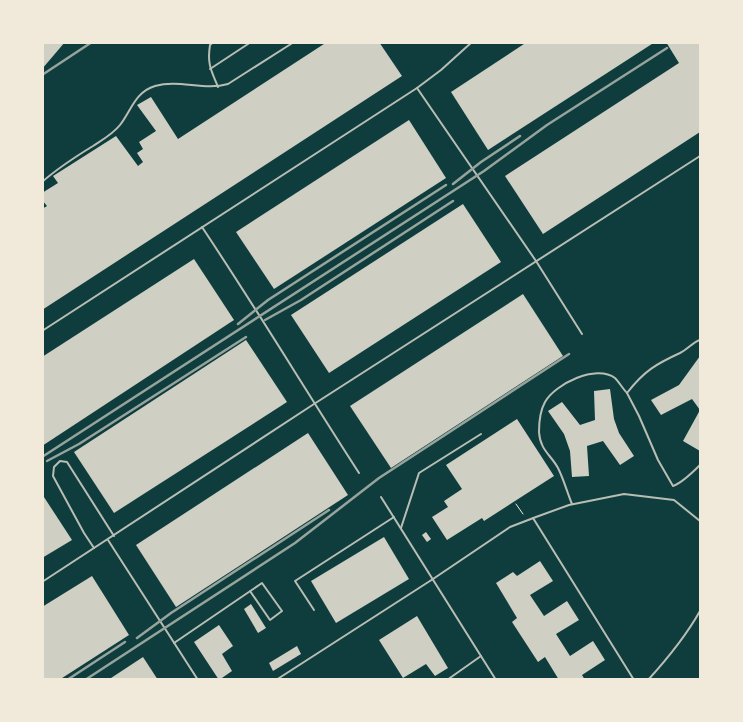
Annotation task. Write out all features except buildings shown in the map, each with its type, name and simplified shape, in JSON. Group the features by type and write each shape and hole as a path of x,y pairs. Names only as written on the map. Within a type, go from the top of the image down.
{"lane":[{"path":"213,42 210,45 208,58 210,70 218,87"},
{"path":"210,70 251,42"},
{"path":"42,182 53,172 111,134 120,125 135,100 153,86 180,84 218,87 228,84 294,42"},
{"path":"42,331 417,88 441,70 472,42"},
{"path":"417,88 536,261 582,334"},
{"path":"42,582 314,404 700,156"},
{"path":"202,227 261,316 314,404 359,473"},
{"path":"627,393 644,373 653,366 670,356 679,354 700,340"},
{"path":"572,504 557,466 543,448 539,435 539,419 544,402 553,392 581,376 592,373 606,374 616,378 627,393 658,460 673,486 700,466"},
{"path":"401,528 419,473 481,434"},
{"path":"94,548 52,476 54,467 60,461 67,462 114,536"},
{"path":"276,680 510,527 533,518 572,504 624,494 674,500 700,521"},
{"path":"381,497 496,680"},
{"path":"314,610 295,581 394,517"},
{"path":"533,518 634,680"},
{"path":"108,540 198,680"},
{"path":"174,643 250,591 262,583 282,612 270,620 250,591"},
{"path":"648,680 677,647 700,611"},
{"path":"447,680 481,656"}],"path":[{"path":"516,504 523,514"}],"railway":[{"path":"42,75 92,42"},
{"path":"42,457 484,171 547,125 667,48"},
{"path":"453,184 481,162 520,136"},
{"path":"238,324 268,300 446,185"},
{"path":"265,320 301,300 453,201"},
{"path":"47,461 79,444 246,337"},
{"path":"85,680 295,543 379,478 569,354"},
{"path":"137,638 171,613 329,510"},
{"path":"67,680 125,642"}]}
